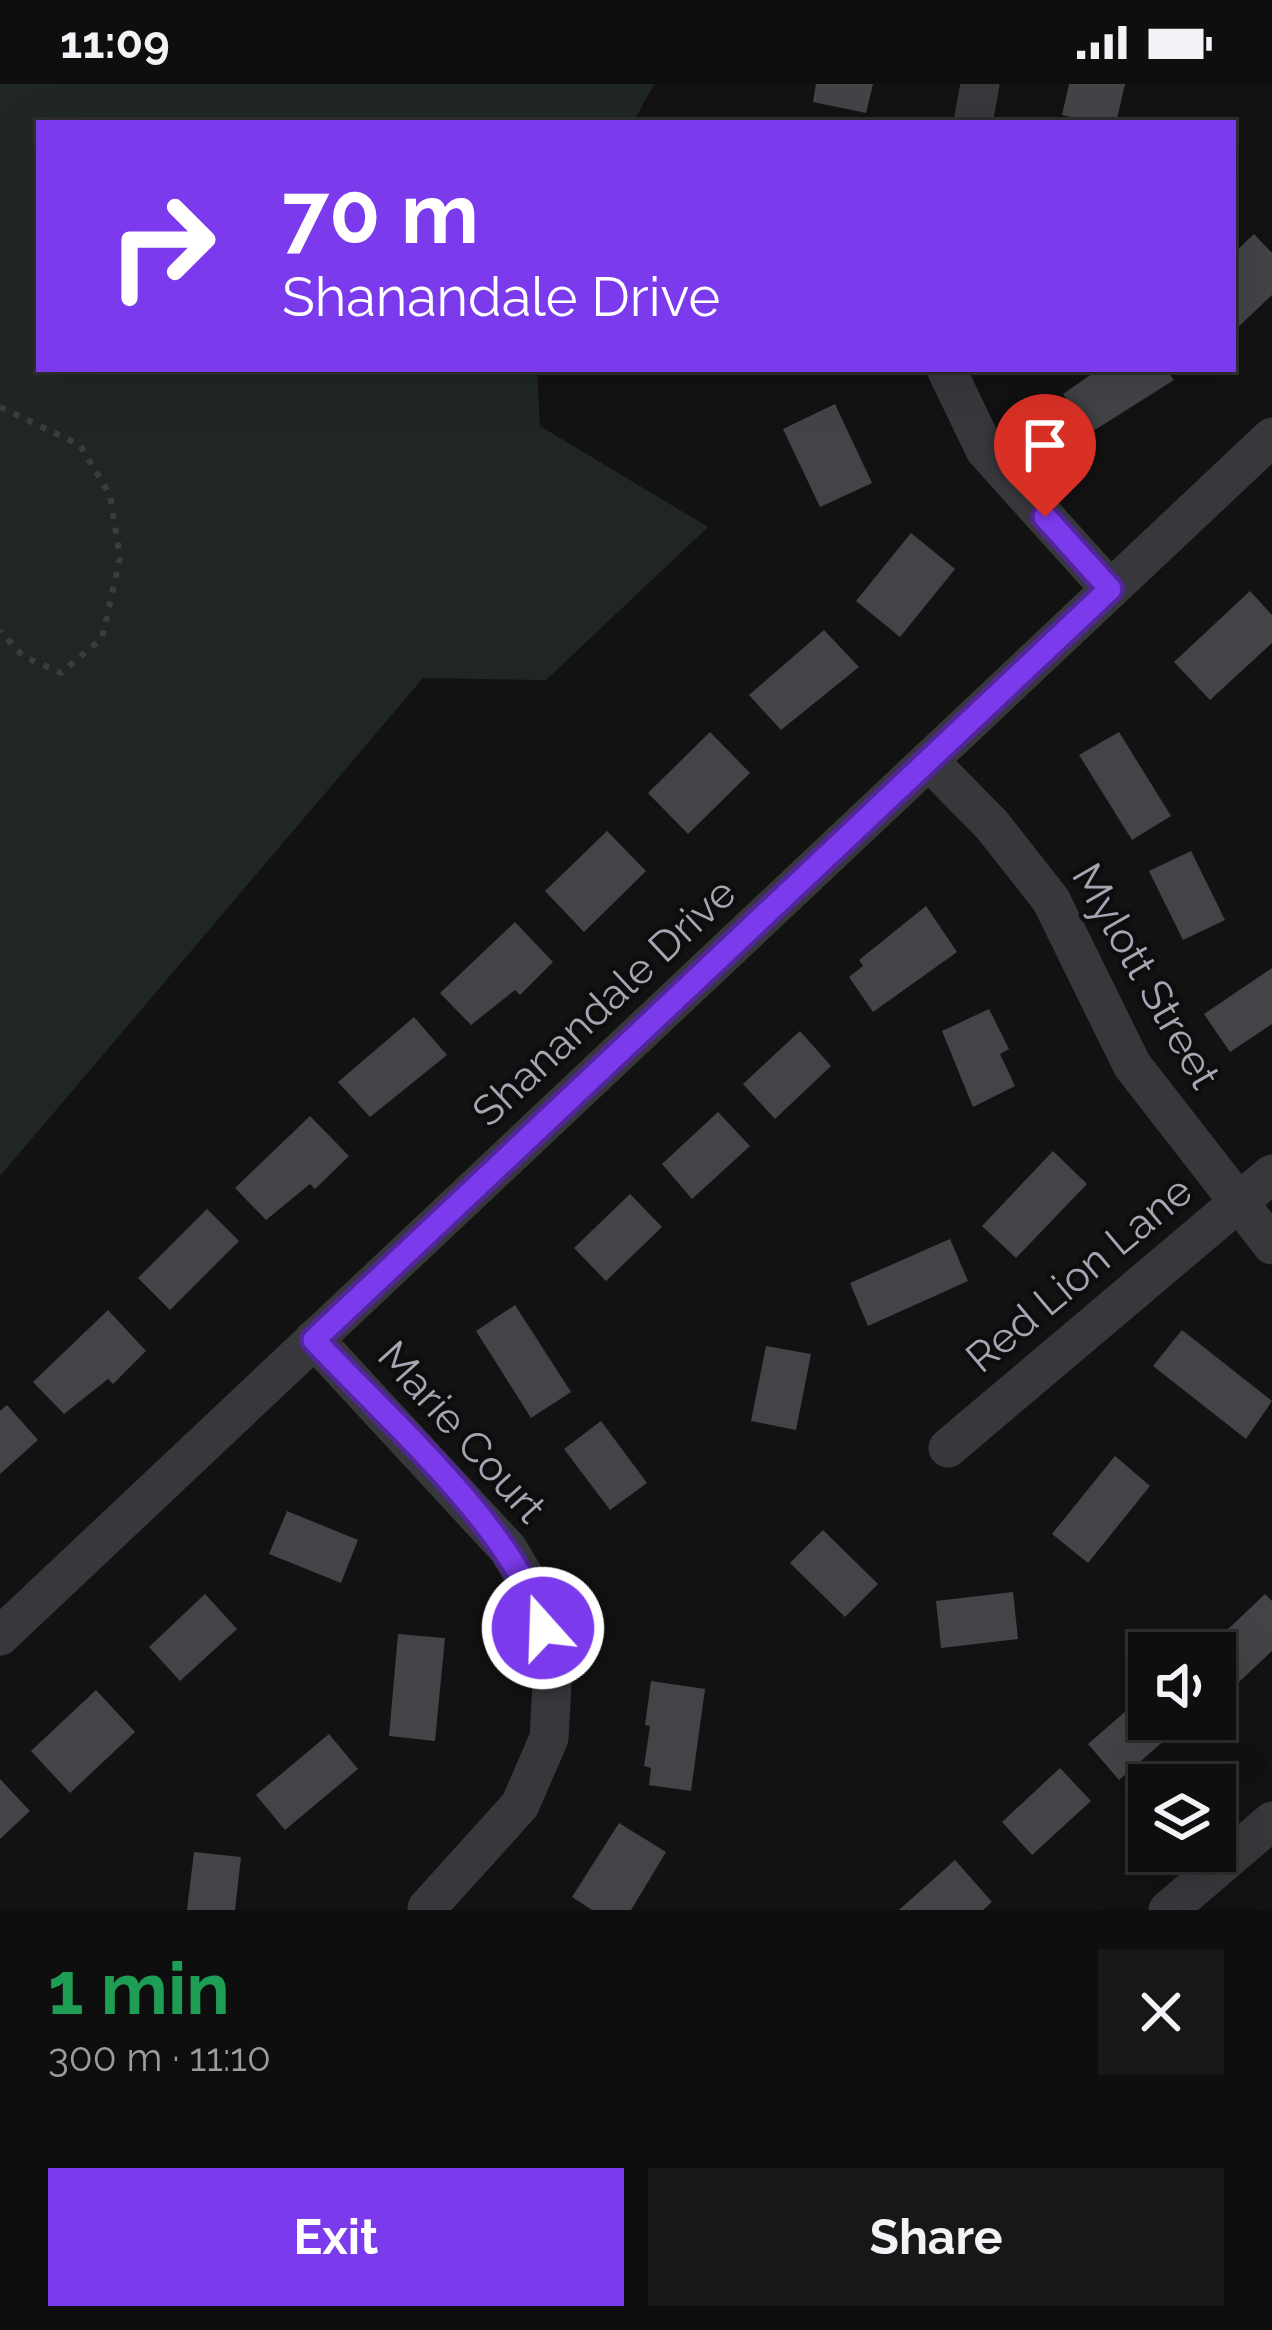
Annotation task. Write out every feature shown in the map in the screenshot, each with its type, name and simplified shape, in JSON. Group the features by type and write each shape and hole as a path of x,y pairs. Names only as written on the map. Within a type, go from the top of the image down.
{"street":[{"path":"974,120 980,84"},
{"path":"947,372 985,450 1110,589"},
{"name":"Shanandale Drive","path":"0,1636 1272,437"},
{"name":"Mylott Street","path":"930,762 992,825 1051,900 1132,1065 1272,1245"},
{"name":"Red Lion Lane","path":"948,1448 1272,1174"},
{"name":"Marie Court","path":"314,1340 508,1549 533,1591 553,1666 549,1738 520,1804 427,1908"},
{"path":"1168,1910 1272,1821"}],"path":[{"path":"0,407 80,445 110,495 120,558 102,638 61,674 22,656 0,631"}],"shaded area":[{"path":"0,84 654,84 635,120 36,120 36,372 537,372 540,426 708,527 546,680 423,678 0,1176"}],"building":[{"path":"816,84 873,84 866,113 813,102"},
{"path":"1069,84 1125,84 1117,120 1070,120 1062,115"},
{"path":"1254,234 1272,253 1272,295 1236,329 1236,251"},
{"path":"1095,372 1168,372 1174,380 1090,433 1063,394"},
{"path":"835,404 872,483 820,507 783,429"},
{"path":"911,533 955,569 900,637 856,601"},
{"path":"1250,591 1272,615 1272,643 1210,700 1174,662"},
{"path":"824,630 859,667 781,730 749,695"},
{"path":"710,732 750,773 688,834 648,793"},
{"path":"1119,732 1171,816 1132,840 1079,755"},
{"path":"607,831 646,871 584,932 545,891"},
{"path":"1191,851 1225,920 1183,940 1149,871"},
{"path":"926,906 957,952 873,1012 849,977 863,966 859,960"},
{"path":"515,922 553,962 520,995 515,990 471,1025 440,993"},
{"path":"1272,968 1272,1024 1230,1052 1204,1014"},
{"path":"989,1009 1009,1049 1000,1054 1015,1086 973,1107 942,1031"},
{"path":"414,1017 447,1055 370,1117 338,1082"},
{"path":"800,1031 831,1066 775,1119 743,1084"},
{"path":"718,1112 750,1146 692,1199 662,1164"},
{"path":"310,1116 349,1156 315,1189 310,1184 266,1220 235,1188"},
{"path":"1053,1151 1087,1184 1016,1258 982,1226"},
{"path":"630,1194 662,1227 606,1281 574,1248"},
{"path":"207,1209 239,1241 170,1310 138,1278"},
{"path":"950,1239 968,1281 868,1326 850,1283"},
{"path":"515,1305 571,1392 531,1418 476,1331"},
{"path":"108,1310 146,1351 113,1384 108,1379 64,1414 33,1382"},
{"path":"1182,1330 1272,1401 1246,1439 1153,1366"},
{"path":"766,1346 811,1354 796,1430 751,1421"},
{"path":"7,1405 38,1440 0,1474 0,1411"},
{"path":"601,1421 647,1483 610,1510 564,1449"},
{"path":"1115,1456 1150,1486 1088,1563 1052,1534"},
{"path":"287,1511 358,1540 341,1583 269,1554"},
{"path":"823,1530 878,1584 845,1617 790,1563"},
{"path":"1013,1592 1018,1639 941,1648 936,1601"},
{"path":"205,1594 237,1629 180,1681 149,1647"},
{"path":"1265,1594 1272,1601 1272,1651 1236,1685 1236,1632 1225,1632"},
{"path":"398,1634 445,1638 435,1741 389,1736"},
{"path":"651,1681 705,1689 691,1791 649,1785 651,1768 644,1766"},
{"path":"96,1690 135,1732 70,1793 31,1751"},
{"path":"1128,1709 1128,1740 1165,1740 1137,1764 1128,1764 1128,1772 1119,1780 1088,1744"},
{"path":"329,1734 358,1769 285,1830 256,1795"},
{"path":"1060,1768 1091,1801 1032,1855 1002,1822"},
{"path":"0,1779 30,1811 0,1839"},
{"path":"619,1823 666,1852 631,1910 592,1910 572,1897"},
{"path":"194,1852 241,1857 235,1910 187,1910"},
{"path":"955,1860 992,1902 983,1910 899,1910"}],"route":[{"path":"543,1628 533,1591 508,1549 314,1340 1110,589 1045,517"}]}
